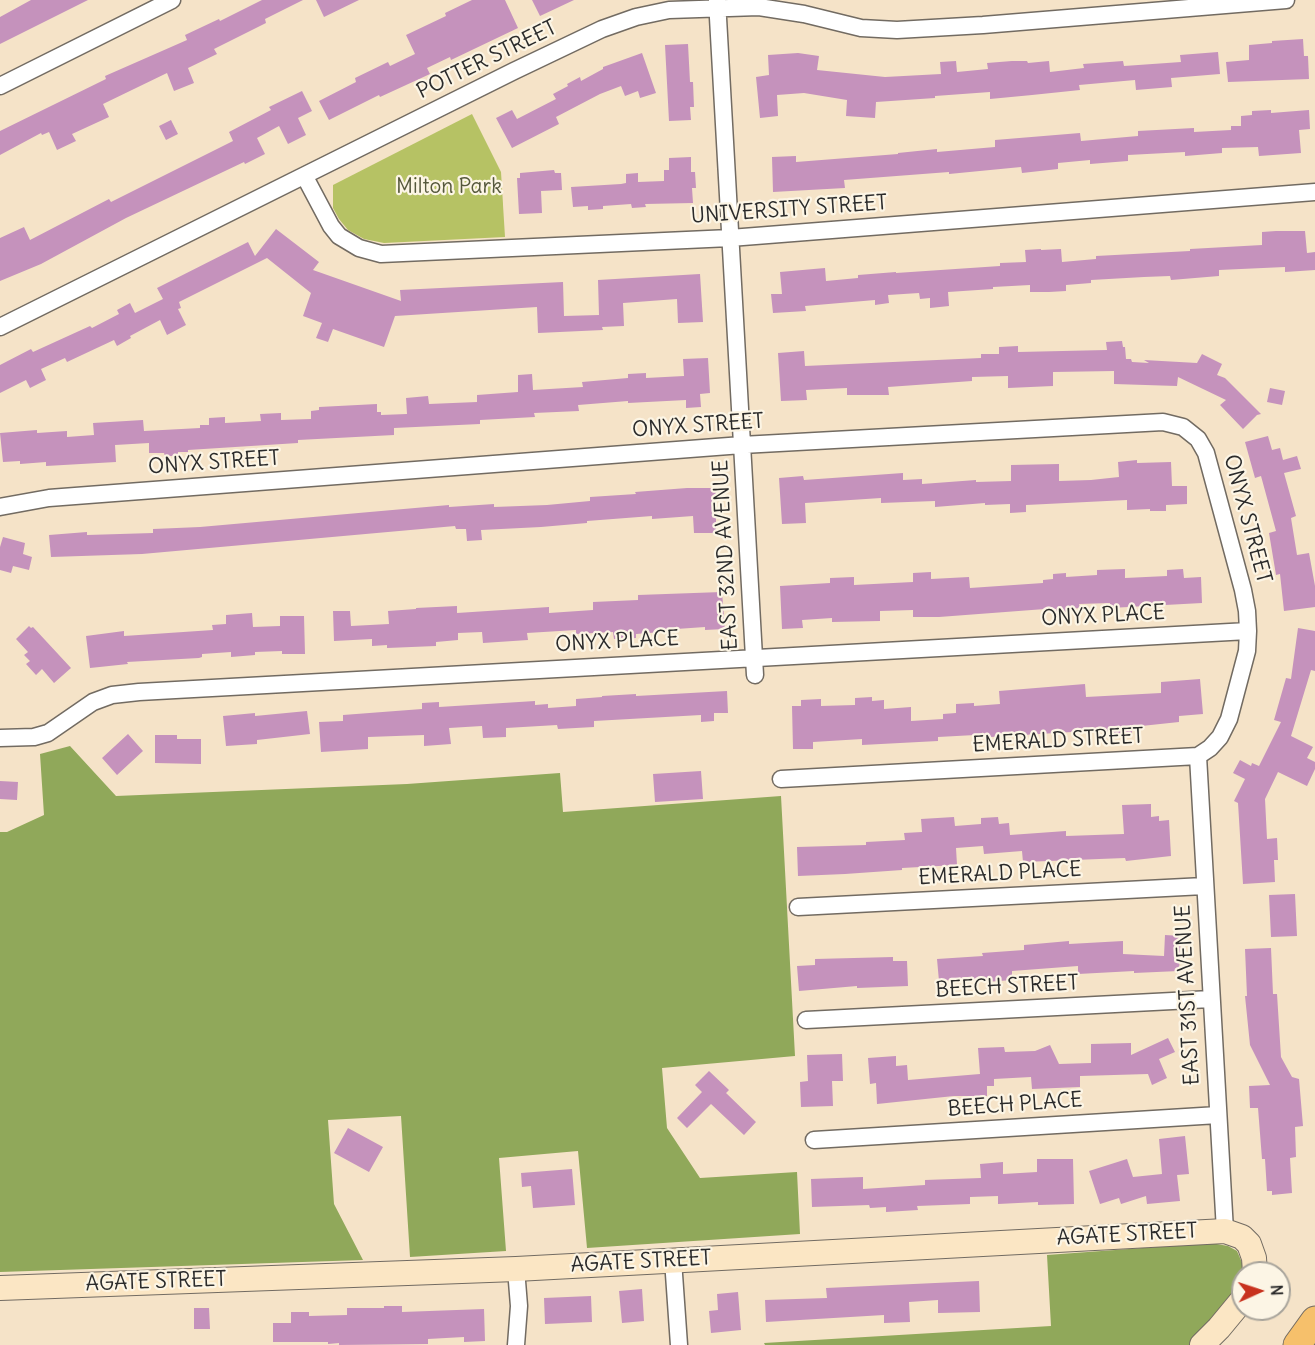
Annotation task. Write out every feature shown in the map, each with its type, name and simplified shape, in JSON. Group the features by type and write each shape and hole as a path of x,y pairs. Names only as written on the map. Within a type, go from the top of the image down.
{"main road":[{"path":"1296,1345 1315,1320"}],"street":[{"path":"0,86 172,0"},
{"name":"POTTER STREET","path":"0,327 602,29 636,17 717,4 759,7 804,14 861,28 897,30 984,25 1203,3 1286,0"},
{"name":"EAST 32ND AVENUE","path":"717,4 755,675"},
{"name":"UNIVERSITY STREET","path":"305,177 331,226 339,236 370,253 421,253 730,238 1315,192"},
{"name":"ONYX STREET","path":"0,507 49,498 742,445 1163,422 1183,427 1198,439 1206,453 1243,590 1248,631"},
{"path":"1198,756 1220,737 1229,719 1247,651 1248,631"},
{"name":"ONYX PLACE","path":"0,738 33,737 48,733 93,702 112,695 139,692 1248,631"},
{"name":"EMERALD STREET","path":"781,779 1198,756"},
{"name":"EAST 31ST AVENUE","path":"1198,756 1225,1231"},
{"name":"EMERALD PLACE","path":"798,907 1204,886"},
{"name":"BEECH STREET","path":"806,1020 1211,999"},
{"name":"BEECH PLACE","path":"814,1140 1218,1115"},
{"name":"AGATE STREET","path":"0,1288 516,1269 1225,1231 1242,1237 1249,1244 1254,1261"},
{"path":"673,1260 679,1345"},
{"path":"516,1269 519,1306 516,1345"},
{"path":"1202,1345 1231,1314"}],"green space":[{"name":"Milton Park","path":"472,114 501,172 505,237 384,243 364,239 348,230 333,208 333,185"},
{"path":"70,746 116,796 407,784 560,773 563,812 781,796 795,1056 662,1068 667,1128 700,1178 797,1172 800,1234 587,1248 578,1151 499,1158 506,1251 410,1257 401,1116 328,1120 334,1204 363,1260 0,1272 0,832 7,832 44,815 40,754"},
{"path":"1211,1243 1228,1246 1237,1251 1241,1261 1231,1261 1231,1298 1221,1314 1190,1345 765,1345 764,1343 1051,1326 1047,1255"}],"building":[{"path":"31,0 88,0 0,44 0,17"},
{"path":"262,0 303,0 265,19 266,23 214,49 217,54 188,68 194,83 174,91 167,73 103,104 109,117 72,134 76,141 57,150 49,132 42,135 41,133 0,155 0,131 106,79 105,76 187,40 185,35"},
{"path":"316,0 359,0 324,17"},
{"path":"472,0 505,0 518,28 451,60 450,57 427,68 430,74 380,97 379,95 329,120 319,101 356,82 355,78 388,62 390,66 415,54 406,35 446,16 445,13"},
{"path":"532,0 574,0 540,16"},
{"path":"1303,39 1304,56 1308,56 1309,79 1228,82 1226,62 1249,60 1249,45"},
{"path":"688,44 694,107 690,107 691,120 669,121 665,45"},
{"path":"1218,52 1220,74 1171,78 1172,87 1136,90 1135,80 1079,85 1080,90 990,99 990,92 876,102 875,118 846,116 847,100 804,93 777,95 778,116 760,118 756,77 769,75 768,55 798,53 819,56 817,70 885,77 941,74 940,62 956,61 957,72 988,69 987,63 1049,61 1050,72 1084,68 1083,64 1123,61 1124,66 1181,62 1180,55"},
{"path":"642,53 656,93 640,98 638,91 625,96 621,86 600,94 556,117 559,124 512,148 496,118 512,110 517,119 556,99 553,94 580,77 581,81 603,67"},
{"path":"302,91 312,111 298,118 306,135 288,144 279,126 257,138 265,154 126,218 41,264 0,281 0,238 24,227 30,240 109,199 111,202 233,141 229,132 271,110 269,107"},
{"path":"1271,110 1271,113 1309,110 1310,129 1299,130 1301,153 1259,156 1258,147 1222,148 1222,153 1185,156 1185,152 1128,155 1128,161 1090,164 1090,160 1058,163 1058,169 1022,173 1021,167 844,180 845,188 773,192 772,157 796,156 796,162 937,149 937,152 995,147 995,140 1080,133 1081,141 1138,136 1138,131 1194,128 1194,132 1231,130 1231,126 1241,126 1241,116 1252,115 1252,111"},
{"path":"171,120 178,134 166,140 159,126"},
{"path":"691,157 691,172 695,172 696,188 692,188 693,203 645,204 646,207 632,208 631,204 603,206 603,209 588,210 588,206 573,207 571,187 626,183 626,174 638,173 638,182 664,181 664,170 669,170 669,158"},
{"path":"554,170 555,173 561,173 562,190 541,191 542,213 519,214 517,178 520,178 520,173"},
{"path":"276,229 319,262 313,270 401,301 400,290 563,282 564,316 599,315 598,280 700,274 703,322 678,323 677,299 623,303 624,326 602,327 603,330 538,333 537,307 395,316 384,347 333,329 328,342 316,338 322,323 303,316 311,293 267,258 179,302 181,308 178,309 186,325 167,335 160,320 130,336 131,338 117,346 114,340 67,362 65,358 41,369 46,380 30,388 26,380 0,393 0,365 31,349 33,352 90,326 92,328 119,314 117,310 130,303 135,313 163,299 157,288 248,242 255,256"},
{"path":"1305,231 1307,253 1315,252 1315,270 1285,272 1285,267 1219,270 1219,276 1171,280 1170,276 1091,280 1091,283 1066,285 1066,291 1049,292 1030,292 1030,285 993,287 993,289 948,292 949,306 930,308 930,298 920,299 919,293 888,295 889,303 875,305 875,300 805,306 806,311 773,313 771,294 782,294 780,272 825,268 826,281 858,278 858,275 1000,266 1000,263 1026,262 1025,250 1041,249 1061,249 1062,262 1096,259 1096,256 1262,245 1262,232"},
{"path":"1122,341 1126,359 1131,359 1132,362 1149,363 1144,360 1197,363 1202,354 1222,364 1217,375 1225,378 1261,414 1243,429 1220,405 1226,400 1178,377 1177,386 1114,384 1114,371 1053,372 1053,386 1008,388 1008,376 972,377 972,381 888,387 889,395 847,395 847,388 806,390 807,400 781,401 778,353 804,351 805,366 981,358 981,354 999,354 999,347 1018,346 1018,352 1107,350 1106,342"},
{"path":"708,358 710,393 700,394 701,407 686,408 686,400 628,403 628,401 578,405 579,411 534,413 535,417 480,420 480,424 394,428 394,435 298,440 298,443 188,450 188,452 178,452 178,456 149,453 149,443 115,445 116,462 46,466 46,462 20,464 20,461 3,462 0,433 37,430 37,433 67,431 67,437 94,435 93,423 143,420 144,431 200,428 200,425 209,425 209,418 225,417 225,423 261,421 260,414 281,413 281,420 311,419 311,411 319,410 319,407 377,404 377,412 381,412 381,415 407,414 406,398 428,396 429,404 477,402 477,395 518,392 518,375 532,374 533,390 583,387 582,382 628,378 628,374 646,373 646,378 684,376 683,359"},
{"path":"1270,388 1285,391 1282,405 1267,402"},
{"path":"1268,436 1272,450 1280,448 1283,460 1297,456 1301,469 1284,473 1296,516 1291,518 1297,555 1309,553 1315,586 1315,607 1284,611 1280,574 1276,575 1269,533 1276,531 1261,476 1255,478 1245,442"},
{"path":"1137,460 1137,463 1171,462 1172,486 1187,486 1187,504 1166,505 1166,511 1127,510 1127,500 1026,505 1026,512 1010,513 1010,504 985,505 985,503 935,507 935,501 881,503 881,498 805,503 806,523 782,524 779,478 803,476 804,480 903,473 903,480 922,479 922,484 976,480 976,482 1011,481 1011,465 1059,464 1059,481 1091,480 1119,477 1118,462"},
{"path":"687,488 716,488 716,533 694,533 693,516 652,519 652,516 541,527 481,530 482,540 467,541 466,529 456,529 455,526 142,554 51,557 49,535 87,532 87,535 153,533 153,529 200,527 449,505 449,507 494,504 494,507 547,505 590,501 590,497"},
{"path":"3,537 25,543 23,554 32,557 29,570 13,566 11,573 0,570 0,547"},
{"path":"1125,569 1125,578 1167,576 1167,570 1183,569 1184,578 1201,577 1202,603 1110,608 1110,603 1079,604 1080,608 1070,609 1070,612 1056,613 1056,609 1045,609 939,617 913,617 913,610 880,611 880,621 832,622 832,618 802,620 803,628 782,629 780,586 830,583 830,578 854,577 854,585 913,582 913,573 931,572 931,579 969,577 970,588 1043,583 1043,580 1053,579 1053,574 1066,573 1066,577 1097,575 1097,570"},
{"path":"722,592 725,629 705,630 705,627 662,630 662,632 636,634 636,638 614,639 613,632 576,634 576,630 527,633 528,640 483,643 482,632 458,633 458,640 436,642 436,646 387,648 387,645 372,646 372,639 334,641 333,611 350,611 351,626 389,624 388,611 416,608 457,606 457,613 549,607 549,613 593,610 593,602 638,600 638,595"},
{"path":"252,613 253,627 280,626 280,616 304,616 305,654 282,654 282,651 255,652 255,655 231,657 231,652 202,654 199,658 127,662 128,664 90,668 86,636 124,631 124,636 213,630 212,625 226,624 226,615"},
{"path":"29,626 33,627 71,668 54,683 42,669 36,675 26,664 30,661 24,655 28,652 16,639"},
{"path":"1298,628 1315,631 1315,671 1311,670 1291,736 1313,747 1307,758 1315,762 1315,769 1307,786 1278,772 1265,799 1267,839 1277,838 1278,860 1274,860 1275,882 1243,884 1238,803 1234,801 1245,779 1233,773 1240,760 1251,766 1252,763 1259,766 1281,722 1274,720 1286,678 1291,679"},
{"path":"1200,679 1203,714 1179,716 1179,722 1132,727 1132,733 1105,734 1104,730 975,738 975,735 938,737 938,741 862,745 862,739 813,742 813,749 793,749 792,706 801,706 801,700 821,699 821,706 855,705 855,698 872,697 872,701 884,700 884,709 911,707 911,721 943,719 943,714 956,713 956,704 974,703 974,706 1000,704 999,691 1085,684 1086,697 1161,693 1161,682"},
{"path":"727,691 728,713 714,713 714,721 701,722 701,715 594,721 594,727 558,729 557,725 506,728 506,737 483,738 482,726 449,728 451,744 424,746 424,735 368,737 368,749 321,752 319,722 343,721 343,715 422,709 422,703 439,702 439,707 535,701 535,705 548,704 548,708 576,706 576,699 602,696"},
{"path":"307,711 310,734 257,740 257,744 226,746 223,716 255,713 255,716"},
{"path":"128,734 143,751 117,775 102,758"},
{"path":"155,735 177,735 177,739 201,739 201,764 155,763"},
{"path":"701,771 703,799 655,802 653,774"},
{"path":"0,781 18,782 17,800 0,799"},
{"path":"1151,804 1151,817 1159,816 1159,821 1169,820 1171,856 1126,861 1125,858 1023,862 1022,851 984,854 983,846 956,848 957,865 798,876 797,847 866,845 866,842 905,840 904,833 922,832 921,819 954,817 955,826 981,824 981,818 998,817 999,824 1009,823 1010,835 1066,831 1066,836 1124,834 1122,805"},
{"path":"1295,894 1297,936 1271,937 1269,895"},
{"path":"1165,935 1181,936 1179,971 1078,974 1078,966 1012,971 1012,980 985,982 984,978 939,981 937,959 983,956 982,953 1024,950 1024,945 1069,941 1069,944 1123,941 1123,954 1164,956"},
{"path":"1271,948 1273,994 1277,994 1281,1057 1292,1077 1299,1079 1303,1126 1295,1127 1296,1157 1290,1158 1292,1193 1272,1195 1272,1191 1267,1191 1258,1108 1250,1108 1249,1086 1270,1085 1250,1045 1245,996 1247,996 1245,949"},
{"path":"893,957 893,961 907,961 908,986 857,988 857,986 799,991 797,966 815,965 815,959"},
{"path":"1168,1038 1175,1052 1159,1059 1167,1078 1152,1085 1148,1074 1080,1076 1080,1087 1032,1089 1031,1077 994,1079 994,1086 987,1086 987,1096 954,1096 877,1104 876,1083 870,1084 868,1058 896,1056 896,1066 907,1065 908,1080 980,1074 978,1048 1004,1047 1005,1052 1035,1051 1050,1045 1059,1064 1091,1063 1091,1044 1131,1043 1131,1055"},
{"path":"842,1054 843,1081 832,1081 833,1106 801,1107 800,1082 808,1081 807,1055"},
{"path":"709,1071 729,1090 726,1093 756,1122 744,1135 711,1104 687,1128 677,1118 702,1092 695,1085"},
{"path":"348,1128 383,1147 369,1172 334,1153"},
{"path":"1185,1136 1189,1174 1177,1175 1180,1201 1147,1204 1146,1196 1121,1204 1119,1198 1100,1204 1089,1171 1127,1159 1133,1177 1162,1174 1159,1139"},
{"path":"1037,1159 1073,1159 1074,1204 1038,1205 1038,1202 998,1204 998,1196 970,1197 970,1204 917,1206 918,1210 886,1212 886,1207 870,1208 869,1205 812,1207 811,1179 863,1177 863,1189 925,1185 925,1180 981,1178 980,1164 1003,1162 1003,1174 1037,1172"},
{"path":"572,1169 575,1205 533,1208 531,1186 522,1187 521,1173"},
{"path":"979,1281 980,1312 938,1313 938,1300 909,1302 910,1322 884,1323 884,1315 766,1322 765,1300 827,1298 826,1288"},
{"path":"642,1289 644,1321 622,1323 619,1291"},
{"path":"738,1292 741,1330 711,1333 709,1311 718,1310 717,1294"},
{"path":"591,1296 592,1322 545,1324 544,1298"},
{"path":"384,1306 402,1306 402,1312 484,1309 485,1341 464,1342 464,1337 428,1339 428,1344 339,1345 339,1343 328,1344 328,1342 273,1342 273,1323 291,1323 291,1312 309,1312 309,1316 347,1315 347,1308 384,1308"},
{"path":"194,1308 209,1308 210,1329 194,1329"}]}
